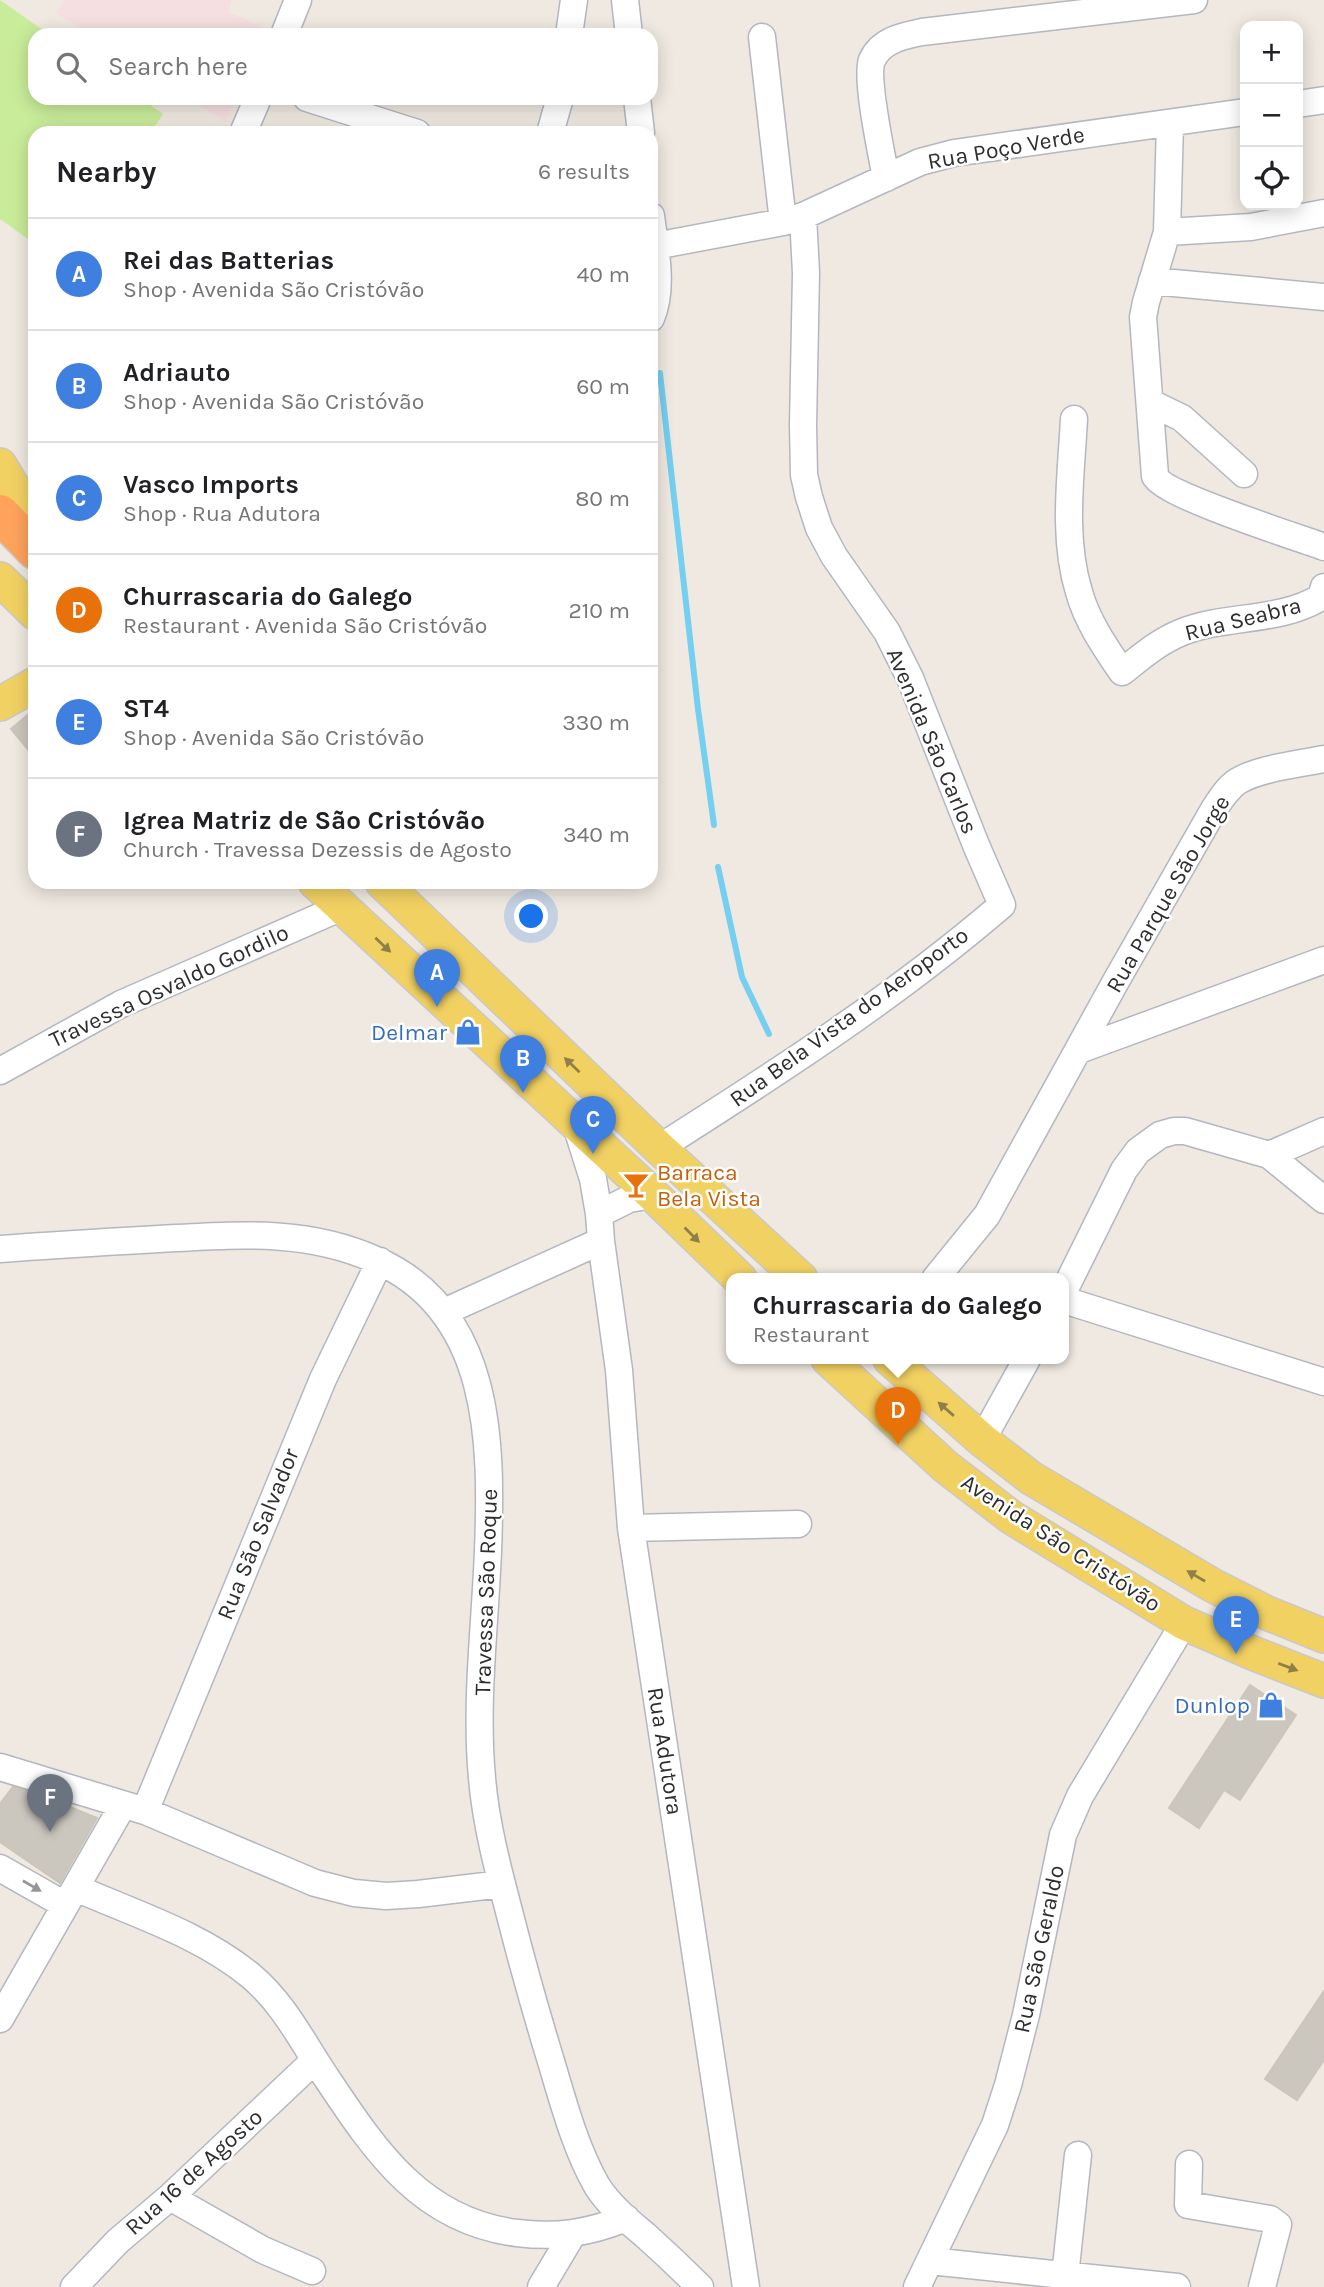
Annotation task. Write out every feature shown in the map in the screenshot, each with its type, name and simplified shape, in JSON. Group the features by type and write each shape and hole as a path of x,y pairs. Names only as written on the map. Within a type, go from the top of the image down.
{"highway":[{"path":"0,514 28,543"}],"main road":[{"path":"0,465 28,514"},
{"path":"0,579 28,606"},
{"path":"0,704 28,688"},
{"path":"323,889 734,1273"},
{"path":"389,889 659,1148 794,1273"},
{"name":"Avenida São Cristóvão","path":"833,1364 946,1467 1011,1517 1184,1623 1324,1681"},
{"name":"Avenida São Cristóvão","path":"896,1364 982,1440 1031,1478 1136,1541 1267,1613 1324,1636"}],"street":[{"path":"287,28 298,0"},
{"path":"570,28 574,0"},
{"path":"625,0 628,28"},
{"path":"886,178 871,65 882,47 899,37 1044,8 1194,0"},
{"name":"Avenida São Carlos","path":"762,37 793,219 806,238 803,425 804,475 809,497 819,528 834,556 887,632 910,678 1002,905"},
{"path":"1303,103 1324,100"},
{"path":"246,126 255,105"},
{"path":"329,105 395,126"},
{"path":"552,126 558,105"},
{"path":"638,105 640,126"},
{"name":"Rua Poço Verde","path":"658,245 793,219 920,162 954,153 1240,113"},
{"path":"1170,123 1167,232 1146,302 1143,334 1151,403 1153,468 1157,481 1194,500 1324,547"},
{"path":"1167,232 1251,227 1324,213"},
{"path":"1152,281 1324,297"},
{"path":"1151,403 1182,418 1244,474"},
{"name":"Rua Seabra","path":"1074,419 1069,522 1072,563 1079,592 1091,622 1122,672 1181,632 1302,606 1321,597 1324,587"},
{"name":"Rua Parque São Jorge","path":"941,1273 987,1215 1144,932 1227,791 1237,782 1252,775 1324,759"},
{"name":"Rua Bela Vista do Aeroporto","path":"659,1148 795,1062 915,974 1002,905"},
{"name":"Travessa Osvaldo Gordilo","path":"0,1071 121,1004 342,906"},
{"name":"Rua Parque São Jorge","path":"1079,1050 1324,960"},
{"name":"Rua Adutora","path":"576,1125 593,1179 599,1214 619,1370 631,1528 746,2287"},
{"path":"1069,1281 1125,1170 1138,1151 1160,1135 1185,1131 1269,1155 1324,1200"},
{"path":"1269,1155 1324,1131"},
{"path":"599,1214 629,1199 653,1195"},
{"name":"Travessa São Roque","path":"0,1249 215,1236 284,1235 348,1249 380,1261 409,1279 444,1312 467,1353 485,1416 490,1464 481,1745 486,1811 535,2010 563,2100 585,2161 598,2188 700,2287"},
{"path":"444,1312 601,1241"},
{"name":"Rua São Salvador","path":"0,2020 70,1896 134,1808 323,1379 380,1261"},
{"path":"1069,1302 1324,1382"},
{"path":"982,1440 1024,1364"},
{"path":"631,1528 798,1524"},
{"name":"Rua São Geraldo","path":"917,2287 995,2125 1008,2085 1026,2015 1063,1835 1080,1796 1184,1623"},
{"path":"0,1767 134,1808 315,1883 354,1893 418,1895 502,1884"},
{"path":"0,1868 70,1896 187,1934 251,1977 289,2017 363,2132 397,2172 442,2210 495,2231 552,2236 600,2229 626,2218"},
{"name":"Rua 16 de Agosto","path":"74,2287 118,2241 170,2197 315,2060"},
{"path":"1065,2276 1077,2155"},
{"path":"1189,2164 1188,2205 1276,2222 1278,2228 1262,2287"},
{"path":"170,2197 263,2250 312,2271"},
{"path":"541,2287 572,2235"},
{"path":"930,2261 1177,2287"}],"shaded area":[{"path":"65,0 232,0 228,12 266,28 80,28 56,13"},
{"path":"200,105 234,105 225,122"}],"green space":[{"path":"0,0 40,28 28,28 28,105 150,105 163,114 155,126 28,126 28,239 0,219"}],"building":[{"path":"28,715 28,750 11,729"},
{"path":"1250,1685 1296,1715 1240,1800 1224,1790 1199,1828 1169,1808"},
{"path":"13,1787 97,1818 60,1883 0,1842 0,1804"},
{"path":"1324,1991 1324,2060 1297,2100 1265,2079"}],"waterway":[{"path":"660,373 698,709 714,825"},
{"path":"718,867 742,977 769,1034"}],"place":[{"name":"Rei das Batterias","path":"437,1007"},
{"name":"Delmar","path":"468,1032"},
{"name":"Adriauto","path":"523,1093"},
{"name":"Vasco Imports","path":"593,1154"},
{"name":"Barraca Bela Vista","path":"636,1185"},
{"name":"Churrascaria do Galego","path":"898,1445"},
{"name":"ST4","path":"1236,1654"},
{"name":"Dunlop","path":"1271,1705"},
{"name":"Igrea Matriz de São Cristóvão","path":"50,1832"}]}
